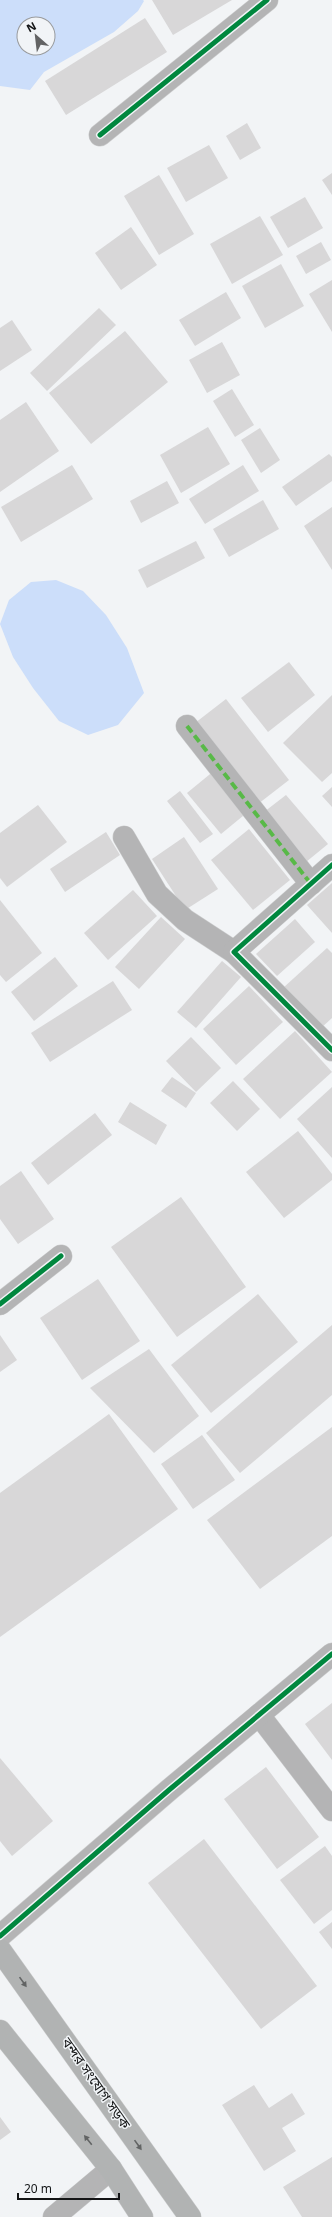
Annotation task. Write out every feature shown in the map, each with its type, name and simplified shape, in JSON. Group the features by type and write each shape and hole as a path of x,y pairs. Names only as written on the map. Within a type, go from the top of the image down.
{"highway":[{"name":"বন্দর সংযোগ সড়ক","path":"0,1950 190,2217"},
{"path":"0,2031 111,2169 142,2217"}],"street":[{"path":"100,136 267,0"},
{"path":"187,726 311,884"},
{"path":"124,837 157,894 185,920 234,952 332,1050"},
{"path":"234,952 332,865"},
{"path":"0,1304 61,1256"},
{"path":"0,1936 332,1654"},
{"path":"260,1715 332,1810"},
{"path":"54,2217 111,2169"}],"water":[{"path":"0,0 144,1 138,11 114,32 44,72 30,90 0,86"},
{"path":"56,580 83,591 106,615 127,648 144,693 118,725 88,735 59,721 33,688 13,657 0,624 9,600 31,582"}],"building":[{"path":"152,0 232,0 173,35"},
{"path":"145,18 167,52 66,115 45,81"},
{"path":"247,123 261,148 240,160 226,136"},
{"path":"209,145 228,178 186,202 167,168"},
{"path":"332,173 332,195 322,180"},
{"path":"159,175 194,234 159,255 124,196"},
{"path":"305,197 323,228 288,248 270,217"},
{"path":"260,216 283,255 232,284 210,244"},
{"path":"131,227 157,265 121,290 95,253"},
{"path":"321,242 331,260 306,274 296,256"},
{"path":"281,264 304,306 265,328 242,286"},
{"path":"332,280 332,332 309,294"},
{"path":"226,292 241,318 195,346 179,320"},
{"path":"99,308 116,325 47,391 30,373"},
{"path":"12,320 32,350 0,371 0,328"},
{"path":"125,331 168,382 91,444 49,393"},
{"path":"222,342 240,375 207,393 189,360"},
{"path":"232,389 254,425 235,437 213,401"},
{"path":"26,402 59,451 0,492 0,420"},
{"path":"208,427 230,464 181,493 160,455"},
{"path":"260,428 280,460 261,473 241,440"},
{"path":"329,454 332,457 332,481 296,506 282,487"},
{"path":"72,465 93,499 21,542 1,507"},
{"path":"243,465 259,491 205,524 189,499"},
{"path":"167,481 179,503 141,523 130,501"},
{"path":"263,500 279,529 229,557 213,529"},
{"path":"332,507 332,570 304,526"},
{"path":"196,541 205,558 147,588 138,570"},
{"path":"289,662 315,695 268,732 241,698"},
{"path":"332,695 332,773 322,782 283,743"},
{"path":"226,699 289,780 258,804 195,723"},
{"path":"215,770 249,811 221,834 187,793"},
{"path":"332,787 332,807 322,796"},
{"path":"180,791 213,834 200,843 167,801"},
{"path":"286,795 328,844 306,862 264,812"},
{"path":"38,805 67,842 7,887 0,878 0,833"},
{"path":"249,829 290,880 253,910 211,860"},
{"path":"106,832 120,855 65,892 50,869"},
{"path":"184,837 218,889 185,910 152,859"},
{"path":"332,883 332,933 307,905"},
{"path":"133,890 157,916 108,960 84,933"},
{"path":"0,900 42,953 6,982 0,975"},
{"path":"161,917 185,939 139,989 115,967"},
{"path":"295,919 315,942 277,976 256,954"},
{"path":"327,948 332,953 332,1018 321,1028 283,988"},
{"path":"55,957 78,986 34,1021 11,992"},
{"path":"222,961 241,977 196,1028 177,1012"},
{"path":"113,981 132,1010 50,1062 31,1033"},
{"path":"249,986 283,1022 236,1065 203,1029"},
{"path":"295,1031 332,1072 280,1119 243,1079"},
{"path":"191,1037 221,1068 196,1092 166,1061"},
{"path":"172,1077 196,1093 186,1108 161,1091"},
{"path":"233,1081 260,1109 237,1131 210,1103"},
{"path":"332,1087 332,1158 297,1119"},
{"path":"130,1102 167,1125 156,1145 118,1122"},
{"path":"95,1113 112,1135 48,1185 31,1163"},
{"path":"298,1131 332,1174 332,1180 284,1218 246,1172"},
{"path":"21,1171 54,1219 18,1244 0,1219 0,1186"},
{"path":"181,1197 246,1287 177,1337 111,1247"},
{"path":"98,1279 140,1341 82,1380 40,1318"},
{"path":"258,1294 298,1342 211,1413 171,1365"},
{"path":"332,1325 332,1395 240,1473 206,1433"},
{"path":"0,1335 17,1360 0,1372"},
{"path":"149,1349 199,1416 154,1453 90,1388"},
{"path":"109,1414 178,1509 0,1637 0,1493"},
{"path":"332,1427 332,1536 260,1589 207,1520"},
{"path":"202,1435 235,1480 193,1509 161,1464"},
{"path":"332,1703 332,1760 305,1724"},
{"path":"0,1758 53,1821 12,1856 0,1841"},
{"path":"266,1767 319,1837 277,1869 224,1799"},
{"path":"204,1839 317,1986 261,2029 148,1883"},
{"path":"325,1846 332,1856 332,1910 314,1924 280,1880"},
{"path":"332,1922 332,1949 319,1932"},
{"path":"254,2085 269,2108 292,2093 305,2114 282,2128 296,2151 264,2171 222,2105"},
{"path":"0,2117 11,2132 0,2140"},
{"path":"332,2157 332,2217 302,2217 283,2187"}],"marked path":[{"path":"187,726 311,884"}],"cycle path":[{"path":"100,135 267,0"},
{"path":"332,865 234,952 332,1050"},
{"path":"0,1304 61,1256"},
{"path":"0,1936 169,1790 332,1654"}]}
